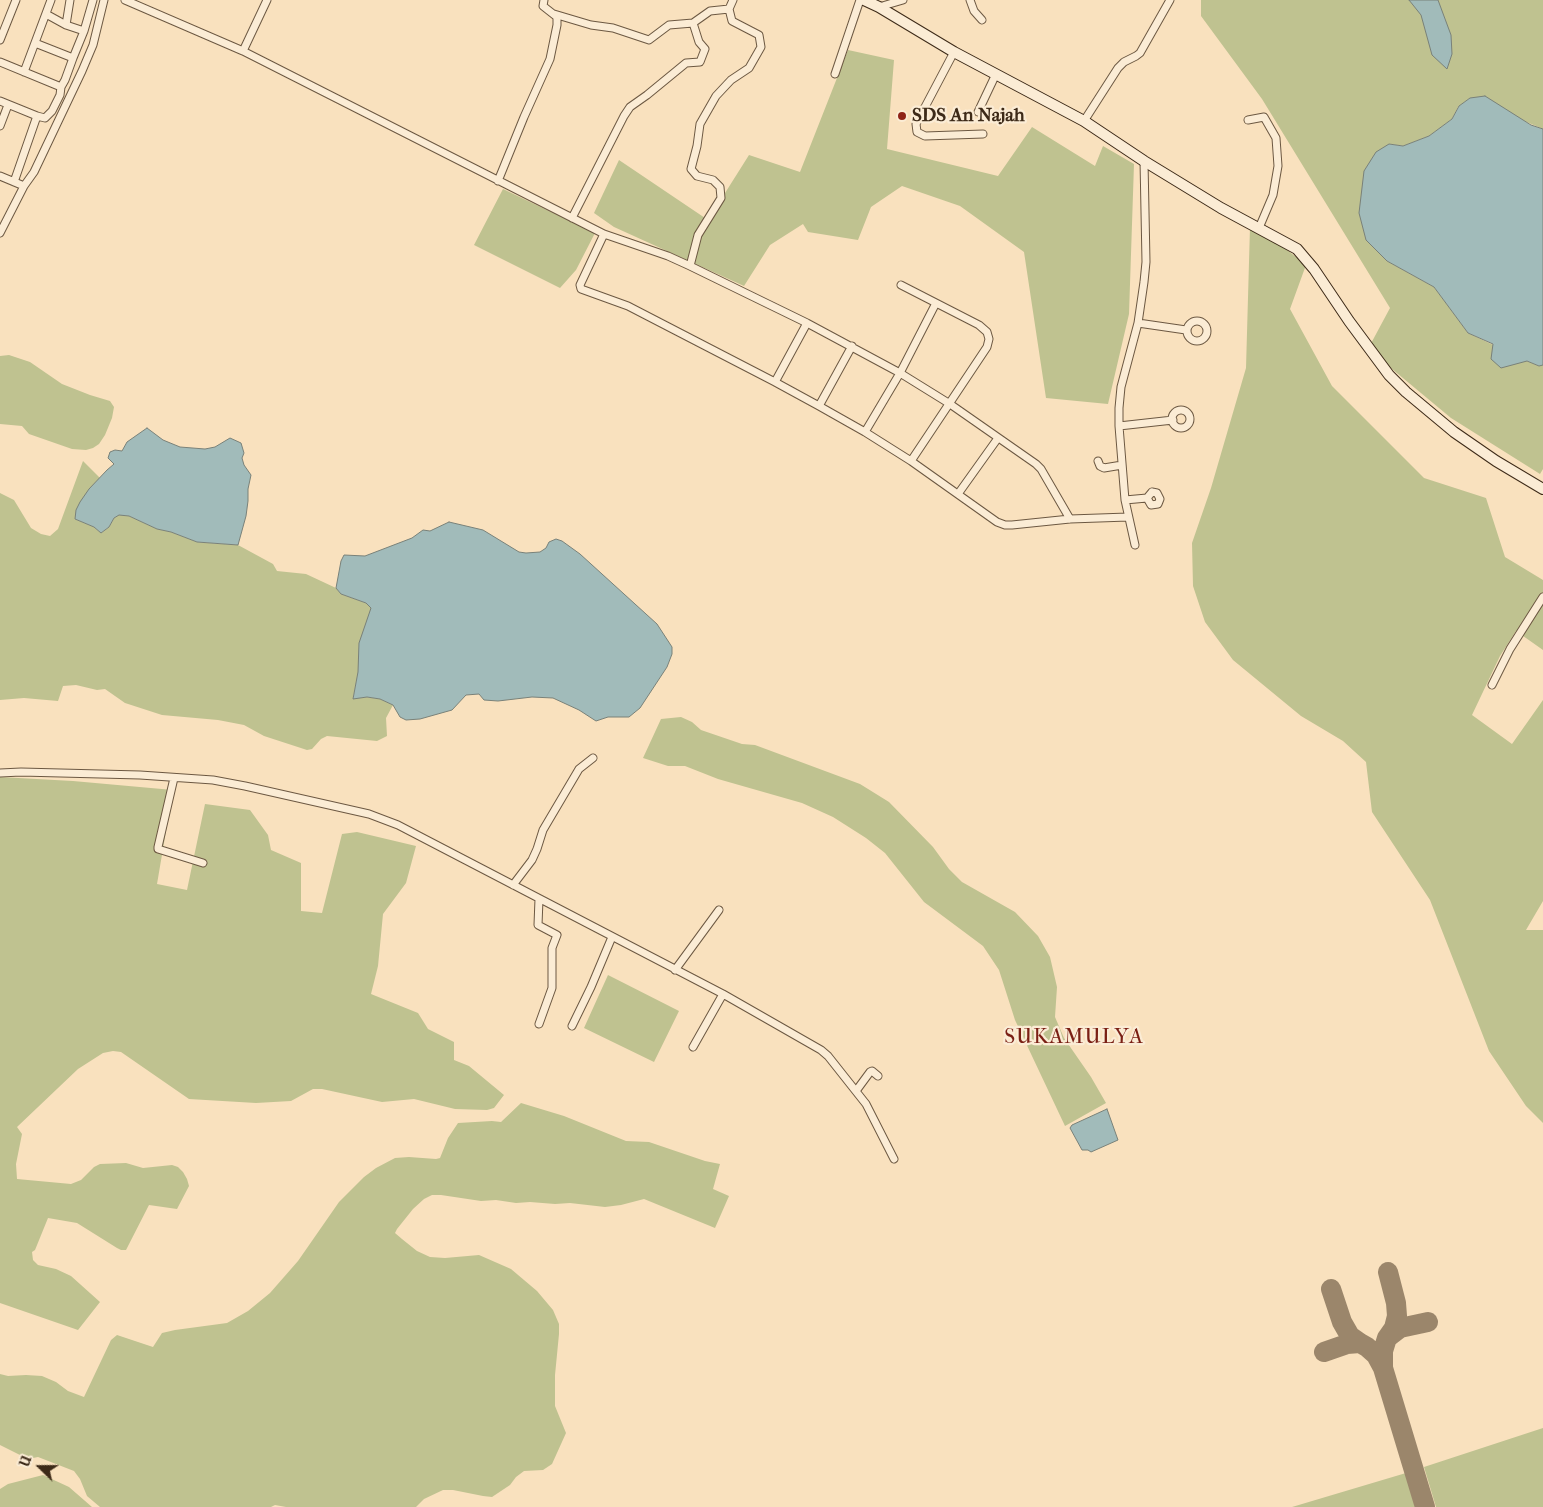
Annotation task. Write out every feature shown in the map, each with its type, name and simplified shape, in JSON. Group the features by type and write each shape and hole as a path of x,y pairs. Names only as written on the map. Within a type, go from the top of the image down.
{"main road":[{"path":"864,0 954,52 1084,121 1144,161 1221,208 1297,249 1314,269 1389,375 1406,392 1454,432 1496,461 1543,489"}],"street":[{"path":"0,40 16,0"},
{"path":"24,72 51,0"},
{"path":"66,25 70,0"},
{"path":"0,101 45,118 52,111 84,31 93,0"},
{"path":"0,233 24,186 34,172 82,71 93,46 104,0"},
{"path":"125,0 243,51 604,234 668,256 852,346 950,404 1036,464 1041,469 1070,520"},
{"path":"243,51 267,0"},
{"path":"544,0 543,6 554,14 614,28 649,40 669,25 693,23 710,11 730,9"},
{"path":"690,266 698,236 722,198 720,187 713,180 697,176 691,169 700,124 716,96 731,80 749,68 761,47 759,35 732,21 730,9 732,0"},
{"path":"834,74 860,0"},
{"path":"879,7 903,0"},
{"path":"970,0 974,11 982,20"},
{"path":"1084,121 1118,68 1124,62 1140,53 1170,0"},
{"path":"46,14 66,25 84,31"},
{"path":"498,181 550,59 557,25 557,17 554,14"},
{"path":"572,218 630,107 686,63 700,62 706,49 699,42 693,23"},
{"path":"35,43 73,58"},
{"path":"954,52 916,124 917,132 924,136 983,134"},
{"path":"0,62 61,87"},
{"path":"978,112 996,74"},
{"path":"0,126 8,104"},
{"path":"14,182 37,116"},
{"path":"1248,120 1264,118 1276,138 1278,166 1273,195 1259,228"},
{"path":"1135,545 1126,500 1119,408 1121,387 1138,322 1144,282 1146,262 1144,161"},
{"path":"0,176 24,186"},
{"path":"604,234 580,285 581,289 628,306 819,406 911,460 997,522 1005,525 1128,517"},
{"path":"901,285 979,325 987,332 989,339 987,347 911,460"},
{"path":"865,432 900,373 936,303"},
{"path":"1138,322 1186,330"},
{"path":"776,382 807,323"},
{"path":"819,406 852,346"},
{"path":"1119,426 1173,420"},
{"path":"958,494 998,438"},
{"path":"1098,461 1100,466 1104,468 1122,465"},
{"path":"1126,500 1147,498"},
{"path":"1492,685 1510,649 1543,597"},
{"path":"513,885 532,860 543,830 580,770 593,758"},
{"path":"0,773 110,774 213,780 369,814 398,825 723,994 821,1050 828,1056 866,1104 894,1159"},
{"path":"174,778 158,849 203,863"},
{"path":"539,1024 552,988 552,948 557,935 538,925 540,899"},
{"path":"675,970 719,910"},
{"path":"572,1026 612,937"},
{"path":"693,1047 723,994"},
{"path":"856,1090 870,1072 872,1071 878,1076"}],"green space":[{"path":"1201,0 1543,0 1543,129 1470,98 1458,107 1452,119 1429,136 1403,146 1389,144 1387,261 1434,287 1468,333 1527,361 1539,366 1543,365 1543,469 1540,474 1451,418 1368,349 1390,308 1262,99 1201,16"},
{"path":"848,50 894,60 887,149 998,176 1032,127 1095,166 1103,146 1134,164 1129,314 1108,404 1046,398 1024,252 960,206 902,186 871,207 858,240 808,232 803,224 770,245 744,286 614,227 594,213 619,160 708,220 749,155 800,172"},
{"path":"503,189 595,233 576,270 560,288 474,245"},
{"path":"1250,227 1277,242 1306,265 1290,309 1332,386 1424,478 1486,498 1505,557 1543,580 1543,650 1516,631 1500,656 1472,715 1512,744 1543,700 1543,901 1526,930 1543,930 1543,1123 1526,1106 1489,1051 1430,900 1372,812 1366,762 1343,741 1301,716 1233,660 1205,622 1193,586 1192,543 1211,488 1246,368"},
{"path":"9,355 30,362 62,384 110,401 114,407 112,418 99,444 86,450 72,449 29,434 22,426 0,424 0,356"},
{"path":"83,461 100,478 89,489 75,519 94,527 101,533 109,527 114,518 119,514 197,542 238,545 273,564 277,571 306,574 336,588 341,594 366,603 372,608 353,698 367,697 380,699 393,705 386,718 387,736 377,741 327,736 321,739 312,749 307,750 264,736 244,725 218,720 162,715 125,703 105,689 97,690 76,685 63,686 58,701 24,698 0,700 0,493 14,500 31,528 41,534 50,536 58,529"},
{"path":"681,717 692,722 701,730 742,744 755,745 860,784 889,802 933,847 949,869 962,882 1015,912 1038,936 1050,957 1057,987 1055,1017 1064,1038 1091,1077 1106,1103 1065,1126 1015,1020 999,970 983,946 924,902 885,853 866,838 833,817 802,803 718,779 685,766 668,766 643,758 661,719"},
{"path":"0,777 173,790 157,884 187,890 205,804 250,810 268,835 271,850 301,863 301,911 322,913 342,834 357,832 416,846 406,883 383,914 378,966 371,994 418,1013 428,1029 454,1042 454,1060 469,1066 504,1095 494,1108 487,1110 455,1109 414,1099 382,1102 322,1089 313,1089 291,1101 256,1103 189,1099 121,1052 103,1053 78,1069 17,1127 22,1134 16,1164 17,1179 71,1184 81,1180 94,1167 100,1164 126,1163 143,1168 172,1165 178,1167 183,1172 189,1186 177,1209 149,1205 126,1250 117,1248 77,1223 48,1218 35,1250 32,1252 33,1260 38,1265 56,1269 71,1276 100,1302 78,1330 0,1303"},
{"path":"608,975 679,1011 654,1062 584,1028"},
{"path":"521,1103 564,1116 626,1141 649,1142 705,1161 720,1164 713,1189 729,1196 715,1228 644,1199 605,1207 570,1203 481,1201 432,1195 424,1199 413,1209 397,1229 395,1233 402,1239 417,1251 430,1257 445,1258 479,1255 511,1269 537,1291 553,1310 559,1324 555,1375 555,1406 566,1433 552,1464 543,1470 524,1471 510,1485 492,1497 443,1490 424,1499 416,1507 286,1507 275,1505 271,1507 100,1507 87,1496 80,1479 74,1471 38,1457 28,1459 0,1445 0,1374 8,1376 42,1376 56,1382 68,1391 84,1397 111,1340 117,1335 153,1347 162,1333 227,1323 248,1311 270,1293 298,1261 339,1202 376,1168 395,1158 440,1158 448,1138 458,1123 501,1122"},
{"path":"1543,1428 1543,1507 1436,1507 1424,1467"},
{"path":"1406,1473 1415,1507 1292,1507"},
{"path":"43,1475 69,1487 92,1507 0,1507 0,1489 8,1484"}],"water":[{"path":"1409,0 1438,0 1451,35 1452,54 1447,69 1432,55 1421,15"},
{"path":"1485,96 1531,125 1543,129 1543,365 1539,366 1527,361 1501,368 1491,359 1493,344 1468,333 1434,287 1387,261 1366,240 1359,213 1364,171 1376,152 1389,144 1403,146 1429,136 1452,119 1459,106 1470,98"},
{"path":"147,428 163,440 180,447 205,449 215,447 230,438 241,443 244,453 242,458 244,465 251,475 246,516 238,545 197,542 157,529 129,516 119,515 114,518 109,527 101,533 94,527 75,519 76,510 89,489 114,464 108,458 110,452 115,450 122,451 127,442"},
{"path":"449,522 483,530 519,552 540,552 546,548 549,542 556,539 562,541 580,554 657,624 672,647 672,654 667,667 640,708 629,717 608,717 596,721 579,710 553,698 532,697 498,701 484,700 479,694 466,695 452,710 420,719 406,720 400,717 393,705 380,699 367,697 353,699 358,672 359,643 371,608 366,603 341,594 336,588 341,561 344,555 365,556 412,538 423,530 430,531"},
{"path":"1107,1109 1118,1140 1091,1152 1082,1150 1070,1128 1072,1125"}],"taxiway":[{"path":"1383,1368 1383,1351 1387,1338 1394,1328 1397,1316 1396,1303 1388,1272"},
{"path":"1331,1289 1342,1322 1350,1336 1376,1355 1383,1368 1425,1507"},
{"path":"1387,1338 1400,1328 1428,1322"},
{"path":"1324,1352 1347,1344 1360,1343"}],"place":[{"name":"SDS An Najah","path":"902,116"}],"district":[{"name":"SUKAMULYA","path":"1074,1038"}]}
